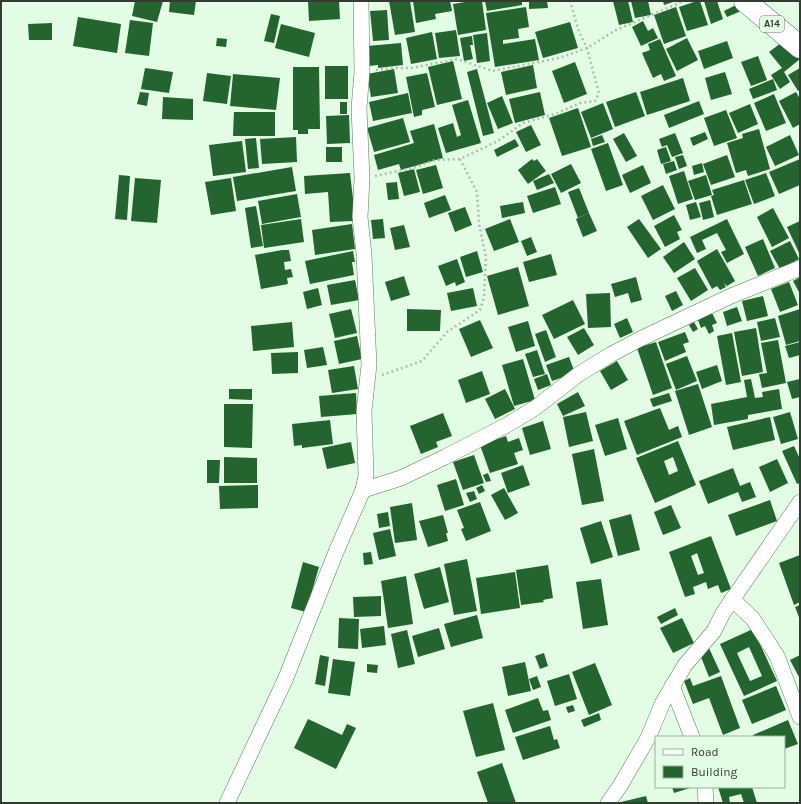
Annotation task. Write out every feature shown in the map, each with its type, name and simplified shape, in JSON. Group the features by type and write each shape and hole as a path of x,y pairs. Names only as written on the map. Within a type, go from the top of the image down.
{"highway":[{"name":"A14","path":"745,1 800,47"}],"street":[{"path":"227,803 285,680 336,552 363,490 366,476 364,411 368,376 364,254 360,218 362,178 359,108 362,72 361,1"},
{"path":"363,490 401,478 507,425 535,408 579,374 640,339 731,296 800,268"},
{"path":"608,803 620,786 648,738 663,702 685,665 714,631 732,599 800,502"},
{"path":"732,599 753,619 777,656 800,717"},
{"path":"672,686 692,736"},
{"path":"705,788 706,803"}],"path":[{"path":"362,178 396,172 435,160 460,159 498,141 523,123 554,114 580,103 595,101 600,93 588,48 579,32 570,1"},
{"path":"362,72 391,68 411,68 457,59 493,71 559,58 588,48 616,30 684,1"},
{"path":"368,376 385,375 422,361 447,332 480,310 484,297 486,257 479,224 478,192 460,159"}],"building":[{"path":"135,1 163,1 157,22 132,16"},
{"path":"170,1 196,1 194,15 169,12"},
{"path":"308,1 339,1 340,19 309,21"},
{"path":"389,1 410,1 415,32 395,35"},
{"path":"413,1 450,1 452,11 435,14 436,19 416,23"},
{"path":"482,1 486,30 458,35 453,4"},
{"path":"485,1 522,1 522,5 487,11"},
{"path":"529,1 547,1 548,8 529,9"},
{"path":"613,1 628,1 633,22 619,25"},
{"path":"631,1 648,1 651,15 635,18"},
{"path":"663,1 676,1 664,5"},
{"path":"700,1 708,25 687,31 679,7"},
{"path":"704,1 717,1 723,19 711,24"},
{"path":"738,4 741,11 727,17 724,11"},
{"path":"526,7 529,27 518,29 519,38 503,40 503,44 535,39 539,60 495,67 486,13"},
{"path":"676,7 686,36 664,44 654,15"},
{"path":"387,10 389,40 373,41 370,11"},
{"path":"271,14 280,16 274,43 264,41"},
{"path":"78,17 121,24 117,53 73,46"},
{"path":"130,20 153,23 149,56 125,53"},
{"path":"643,21 648,31 653,28 658,38 641,46 632,27"},
{"path":"570,22 578,48 543,58 535,32"},
{"path":"52,23 52,40 29,40 28,24"},
{"path":"281,24 315,33 309,57 275,48"},
{"path":"456,30 460,56 439,58 435,33"},
{"path":"432,32 437,59 411,64 406,38"},
{"path":"487,33 490,61 477,63 473,35"},
{"path":"472,36 473,45 470,45 473,59 464,61 460,38"},
{"path":"217,38 227,39 226,47 216,46"},
{"path":"687,38 698,60 677,71 666,49"},
{"path":"660,39 676,76 664,81 661,74 653,78 642,53 650,50 648,44"},
{"path":"785,40 800,59 784,72 790,82 780,89 771,75 782,68 769,52"},
{"path":"727,41 733,58 704,69 698,51"},
{"path":"401,43 403,65 378,68 378,65 369,66 367,46"},
{"path":"758,56 767,80 751,86 741,62"},
{"path":"453,61 462,99 437,105 428,67"},
{"path":"575,62 587,94 564,103 552,71"},
{"path":"533,65 537,88 506,95 501,72"},
{"path":"325,66 348,66 348,99 325,99"},
{"path":"293,67 319,67 320,129 308,129 308,134 298,134 298,130 293,130"},
{"path":"145,68 173,72 169,93 141,89"},
{"path":"800,68 800,90 798,91 788,75"},
{"path":"394,69 398,93 371,97 367,74"},
{"path":"477,69 494,133 483,136 467,72"},
{"path":"725,72 732,94 711,100 705,78"},
{"path":"207,73 231,76 227,104 203,101"},
{"path":"427,73 435,107 422,110 422,115 414,117 406,77"},
{"path":"233,74 280,78 276,110 230,106"},
{"path":"683,78 690,101 647,115 640,92"},
{"path":"773,79 777,90 753,99 749,89"},
{"path":"140,92 149,93 147,106 137,104"},
{"path":"540,92 545,115 515,123 509,99"},
{"path":"636,92 645,116 615,127 606,102"},
{"path":"796,92 800,99 800,124 793,128 779,101"},
{"path":"408,93 412,113 373,121 369,102"},
{"path":"774,94 786,123 766,131 754,103"},
{"path":"502,96 513,123 498,129 487,103"},
{"path":"163,97 193,99 193,120 162,119"},
{"path":"468,100 481,143 446,153 438,128 453,123 457,137 461,135 452,105"},
{"path":"699,101 704,114 669,128 664,115"},
{"path":"340,102 347,102 347,114 340,114"},
{"path":"603,103 613,129 591,138 581,112"},
{"path":"750,104 758,124 738,133 729,113"},
{"path":"578,108 591,147 562,156 549,118"},
{"path":"726,110 737,138 714,146 704,118"},
{"path":"234,112 275,112 275,136 233,136"},
{"path":"349,115 350,143 327,144 326,116"},
{"path":"403,118 410,142 374,152 367,128"},
{"path":"434,124 443,158 401,170 399,164 378,170 374,155 414,143 410,131"},
{"path":"531,125 541,145 526,152 516,132"},
{"path":"759,129 770,169 748,176 746,170 736,173 727,143 743,138 742,134"},
{"path":"705,132 708,139 693,146 690,138"},
{"path":"624,133 637,156 626,162 613,139"},
{"path":"675,133 683,153 672,157 667,145 662,147 659,139"},
{"path":"602,135 605,142 593,146 591,139"},
{"path":"790,135 799,155 775,166 766,147"},
{"path":"296,137 297,162 262,164 260,139"},
{"path":"256,138 259,168 248,169 245,139"},
{"path":"515,139 519,146 497,157 494,150"},
{"path":"242,141 246,172 213,176 209,145"},
{"path":"608,143 623,185 606,191 591,149"},
{"path":"326,147 342,147 342,162 326,162"},
{"path":"666,147 671,161 661,164 657,150"},
{"path":"683,155 687,166 679,169 675,157"},
{"path":"727,155 735,177 711,185 703,164"},
{"path":"532,159 534,161 537,159 546,171 528,184 518,170"},
{"path":"800,159 800,185 779,194 769,172"},
{"path":"674,161 677,170 666,174 663,164"},
{"path":"702,163 704,172 694,175 692,166"},
{"path":"571,164 581,183 561,193 551,174"},
{"path":"436,165 443,188 423,194 416,170"},
{"path":"643,165 651,183 630,193 622,175"},
{"path":"292,167 296,191 237,201 233,177"},
{"path":"414,169 420,192 404,196 398,173"},
{"path":"684,171 693,199 678,204 669,176"},
{"path":"350,173 355,216 353,221 330,222 328,192 305,194 304,176"},
{"path":"766,173 775,196 754,204 745,180"},
{"path":"549,174 554,183 537,190 533,181"},
{"path":"119,175 130,176 127,220 115,219"},
{"path":"706,175 712,195 695,200 688,181"},
{"path":"135,178 161,180 157,223 131,221"},
{"path":"231,178 236,211 211,215 205,182"},
{"path":"744,180 752,204 717,215 711,196 714,195 712,190"},
{"path":"397,182 399,199 388,200 386,183"},
{"path":"663,185 675,209 653,220 641,196"},
{"path":"555,187 561,204 533,213 527,196"},
{"path":"579,188 589,213 578,218 568,192"},
{"path":"297,194 301,217 262,224 258,201"},
{"path":"445,195 451,210 429,218 424,203"},
{"path":"710,200 714,217 703,220 699,203"},
{"path":"523,202 525,213 502,218 500,206"},
{"path":"696,202 701,217 690,220 686,205"},
{"path":"256,206 263,246 251,248 245,208"},
{"path":"465,207 472,225 455,232 448,213"},
{"path":"773,208 789,238 772,247 757,217"},
{"path":"589,213 597,231 583,237 576,219"},
{"path":"674,215 682,230 677,232 680,239 665,247 654,226"},
{"path":"301,219 304,242 264,248 261,225"},
{"path":"383,219 385,238 373,239 371,220"},
{"path":"510,219 519,242 494,251 485,229"},
{"path":"639,219 661,249 648,258 627,227"},
{"path":"727,219 744,254 727,263 721,252 726,250 717,233 702,240 706,249 697,253 690,237"},
{"path":"800,221 800,255 787,227"},
{"path":"352,224 355,249 315,255 312,230"},
{"path":"404,225 410,247 395,250 390,228"},
{"path":"531,237 537,252 527,256 521,241"},
{"path":"763,239 775,268 758,276 745,247"},
{"path":"790,241 799,259 780,269 770,251"},
{"path":"684,242 695,259 674,273 663,257"},
{"path":"717,249 735,281 727,286 724,283 726,287 720,290 717,286 712,289 697,261"},
{"path":"289,250 291,261 284,262 285,270 291,269 293,277 287,278 288,284 261,289 255,255"},
{"path":"353,251 355,262 352,262 354,275 310,284 305,261"},
{"path":"477,251 483,272 466,277 460,257"},
{"path":"551,254 557,275 529,282 523,262"},
{"path":"457,259 465,282 456,286 455,282 446,286 438,266"},
{"path":"518,267 529,306 498,315 487,276"},
{"path":"695,268 708,290 691,301 677,278"},
{"path":"404,276 410,295 391,301 385,282"},
{"path":"636,277 642,300 631,303 628,293 615,297 611,284"},
{"path":"800,277 800,294 793,281"},
{"path":"355,280 359,300 331,305 327,285"},
{"path":"789,282 798,305 780,312 771,289"},
{"path":"318,288 322,305 307,309 303,292"},
{"path":"473,288 477,306 451,311 447,293"},
{"path":"676,291 683,305 672,311 665,296"},
{"path":"610,293 611,327 588,328 586,294"},
{"path":"763,296 768,316 747,321 742,301"},
{"path":"573,300 585,324 554,339 542,315"},
{"path":"737,307 742,321 727,326 723,312"},
{"path":"351,309 357,333 335,338 329,314"},
{"path":"407,309 441,310 440,331 407,331"},
{"path":"800,309 800,341 786,345 778,316"},
{"path":"712,313 717,323 712,325 714,331 709,334 705,326 701,328 698,320"},
{"path":"627,318 633,332 620,338 614,324"},
{"path":"775,318 780,337 761,341 757,322"},
{"path":"480,320 493,348 471,357 459,329"},
{"path":"528,321 535,346 516,352 508,327"},
{"path":"292,322 294,347 253,351 251,326"},
{"path":"694,322 698,329 693,332 689,325"},
{"path":"584,328 594,345 578,355 567,337"},
{"path":"756,328 763,372 742,376 734,332"},
{"path":"546,330 556,357 545,362 535,334"},
{"path":"685,332 689,342 683,344 686,352 665,361 658,342"},
{"path":"732,333 741,382 726,385 717,336"},
{"path":"357,336 362,359 339,364 334,341"},
{"path":"778,340 786,383 762,388 759,374 767,373 761,343"},
{"path":"656,342 672,388 653,395 637,348"},
{"path":"800,342 800,355 789,358 785,346"},
{"path":"323,347 327,365 307,368 304,350"},
{"path":"537,350 545,374 533,377 525,354"},
{"path":"298,352 298,373 272,374 271,353"},
{"path":"687,356 697,381 676,390 666,364"},
{"path":"569,357 575,373 552,381 546,365"},
{"path":"523,359 535,400 514,406 502,365"},
{"path":"617,361 628,380 611,390 600,371"},
{"path":"717,365 722,381 702,389 696,372"},
{"path":"354,366 358,389 332,393 328,370"},
{"path":"482,371 490,394 466,403 458,380"},
{"path":"547,374 551,385 538,390 534,379"},
{"path":"751,379 755,398 763,397 762,392 779,389 782,409 748,415 748,419 714,425 711,404 747,397 744,380"},
{"path":"800,379 800,397 792,399 787,382"},
{"path":"698,384 712,427 689,435 675,391"},
{"path":"229,389 252,389 252,400 229,399"},
{"path":"505,389 515,409 495,419 485,399"},
{"path":"578,392 585,406 563,416 557,404"},
{"path":"356,393 357,414 321,417 319,396"},
{"path":"669,393 672,401 653,407 650,399"},
{"path":"224,404 253,404 252,448 224,447"},
{"path":"660,408 669,430 678,426 682,437 637,455 624,421"},
{"path":"586,412 593,441 569,447 563,417"},
{"path":"790,412 798,439 781,444 773,417"},
{"path":"443,413 452,436 436,442 438,447 421,454 410,426"},
{"path":"770,417 775,440 733,450 727,427"},
{"path":"618,418 627,449 605,456 595,425"},
{"path":"330,420 333,444 302,448 302,445 294,446 292,424"},
{"path":"543,421 551,449 530,455 522,428"},
{"path":"506,436 508,442 519,438 523,450 514,453 518,464 490,473 480,445"},
{"path":"678,441 696,485 655,503 636,458","holes":["673,457 678,471 669,475 664,461"]},
{"path":"351,442 355,463 327,469 322,448"},
{"path":"794,446 800,459 800,483 797,484 782,451"},
{"path":"594,449 604,501 582,505 572,454"},
{"path":"474,455 484,483 463,490 453,462"},
{"path":"224,457 257,458 257,483 224,483"},
{"path":"777,459 788,483 770,492 759,467"},
{"path":"207,460 220,460 219,483 207,483"},
{"path":"523,465 530,485 508,493 501,473"},
{"path":"733,468 740,486 750,482 756,497 742,502 738,492 708,504 699,481"},
{"path":"488,473 491,481 486,482 483,475"},
{"path":"456,479 464,505 445,511 437,485"},
{"path":"258,485 258,508 220,509 219,486"},
{"path":"482,485 485,491 479,494 476,488"},
{"path":"504,488 518,513 505,520 491,495"},
{"path":"474,491 477,499 470,502 466,493"},
{"path":"770,500 777,521 736,536 728,515"},
{"path":"480,502 491,531 466,541 461,529 464,528 457,510"},
{"path":"412,503 417,540 395,543 390,507"},
{"path":"671,505 681,528 663,535 654,512"},
{"path":"388,512 390,526 379,528 377,514"},
{"path":"631,514 640,550 618,556 609,520"},
{"path":"443,515 448,533 446,533 448,541 428,547 419,521"},
{"path":"601,521 613,557 591,564 580,528"},
{"path":"390,529 396,556 379,560 373,533"},
{"path":"711,536 731,589 721,593 718,585 708,589 706,582 693,587 695,594 685,597 669,552","holes":["697,553 704,573 698,575 691,556"]},
{"path":"371,552 373,564 364,565 363,553"},
{"path":"800,555 800,602 794,605 779,563"},
{"path":"467,559 477,611 454,615 444,564"},
{"path":"303,562 319,567 306,612 291,608"},
{"path":"548,565 553,598 543,600 544,602 521,605 516,570"},
{"path":"440,567 449,602 424,609 414,574"},
{"path":"515,572 520,608 481,614 476,578"},
{"path":"406,576 413,624 388,628 381,581"},
{"path":"601,579 608,625 583,629 576,582"},
{"path":"381,596 381,616 354,617 353,597"},
{"path":"800,605 800,620 795,607"},
{"path":"675,608 678,615 661,624 657,617"},
{"path":"477,615 483,638 451,647 444,624"},
{"path":"339,618 359,619 358,649 338,648"},
{"path":"682,618 694,643 673,653 660,628"},
{"path":"384,626 386,645 362,648 360,629"},
{"path":"439,628 445,649 418,657 412,636"},
{"path":"753,629 777,681 744,696 720,644","holes":["749,647 762,676 750,681 737,653"]},
{"path":"407,630 415,664 398,668 391,634"},
{"path":"709,648 720,672 709,677 699,652"},
{"path":"544,653 548,666 540,669 535,656"},
{"path":"320,655 329,657 325,686 315,684"},
{"path":"800,655 800,679 790,660"},
{"path":"333,659 355,662 350,696 328,693"},
{"path":"525,662 531,691 508,696 502,667"},
{"path":"595,663 612,705 589,715 572,672"},
{"path":"367,664 378,665 377,673 367,672"},
{"path":"569,674 577,699 555,706 547,681"},
{"path":"537,676 541,687 533,690 529,679"},
{"path":"721,676 740,728 723,735 709,698 693,704 684,681 690,678 693,686"},
{"path":"776,686 786,710 752,724 742,700"},
{"path":"538,698 543,711 548,710 551,720 513,733 505,710"},
{"path":"493,703 505,750 476,757 463,711"},
{"path":"573,705 575,711 568,713 566,707"},
{"path":"599,713 601,720 584,727 581,720"},
{"path":"308,719 342,735 347,724 356,728 336,769 294,748"},
{"path":"788,720 798,744 785,749 785,736 753,735"},
{"path":"550,726 554,740 557,739 560,748 523,760 515,737"},
{"path":"502,763 516,803 488,803 477,772"},
{"path":"672,788 690,788 674,793"},
{"path":"718,788 752,788 757,803 744,803 741,794 729,797 730,803 723,803"},
{"path":"646,796 648,803 621,803 621,802"}]}
